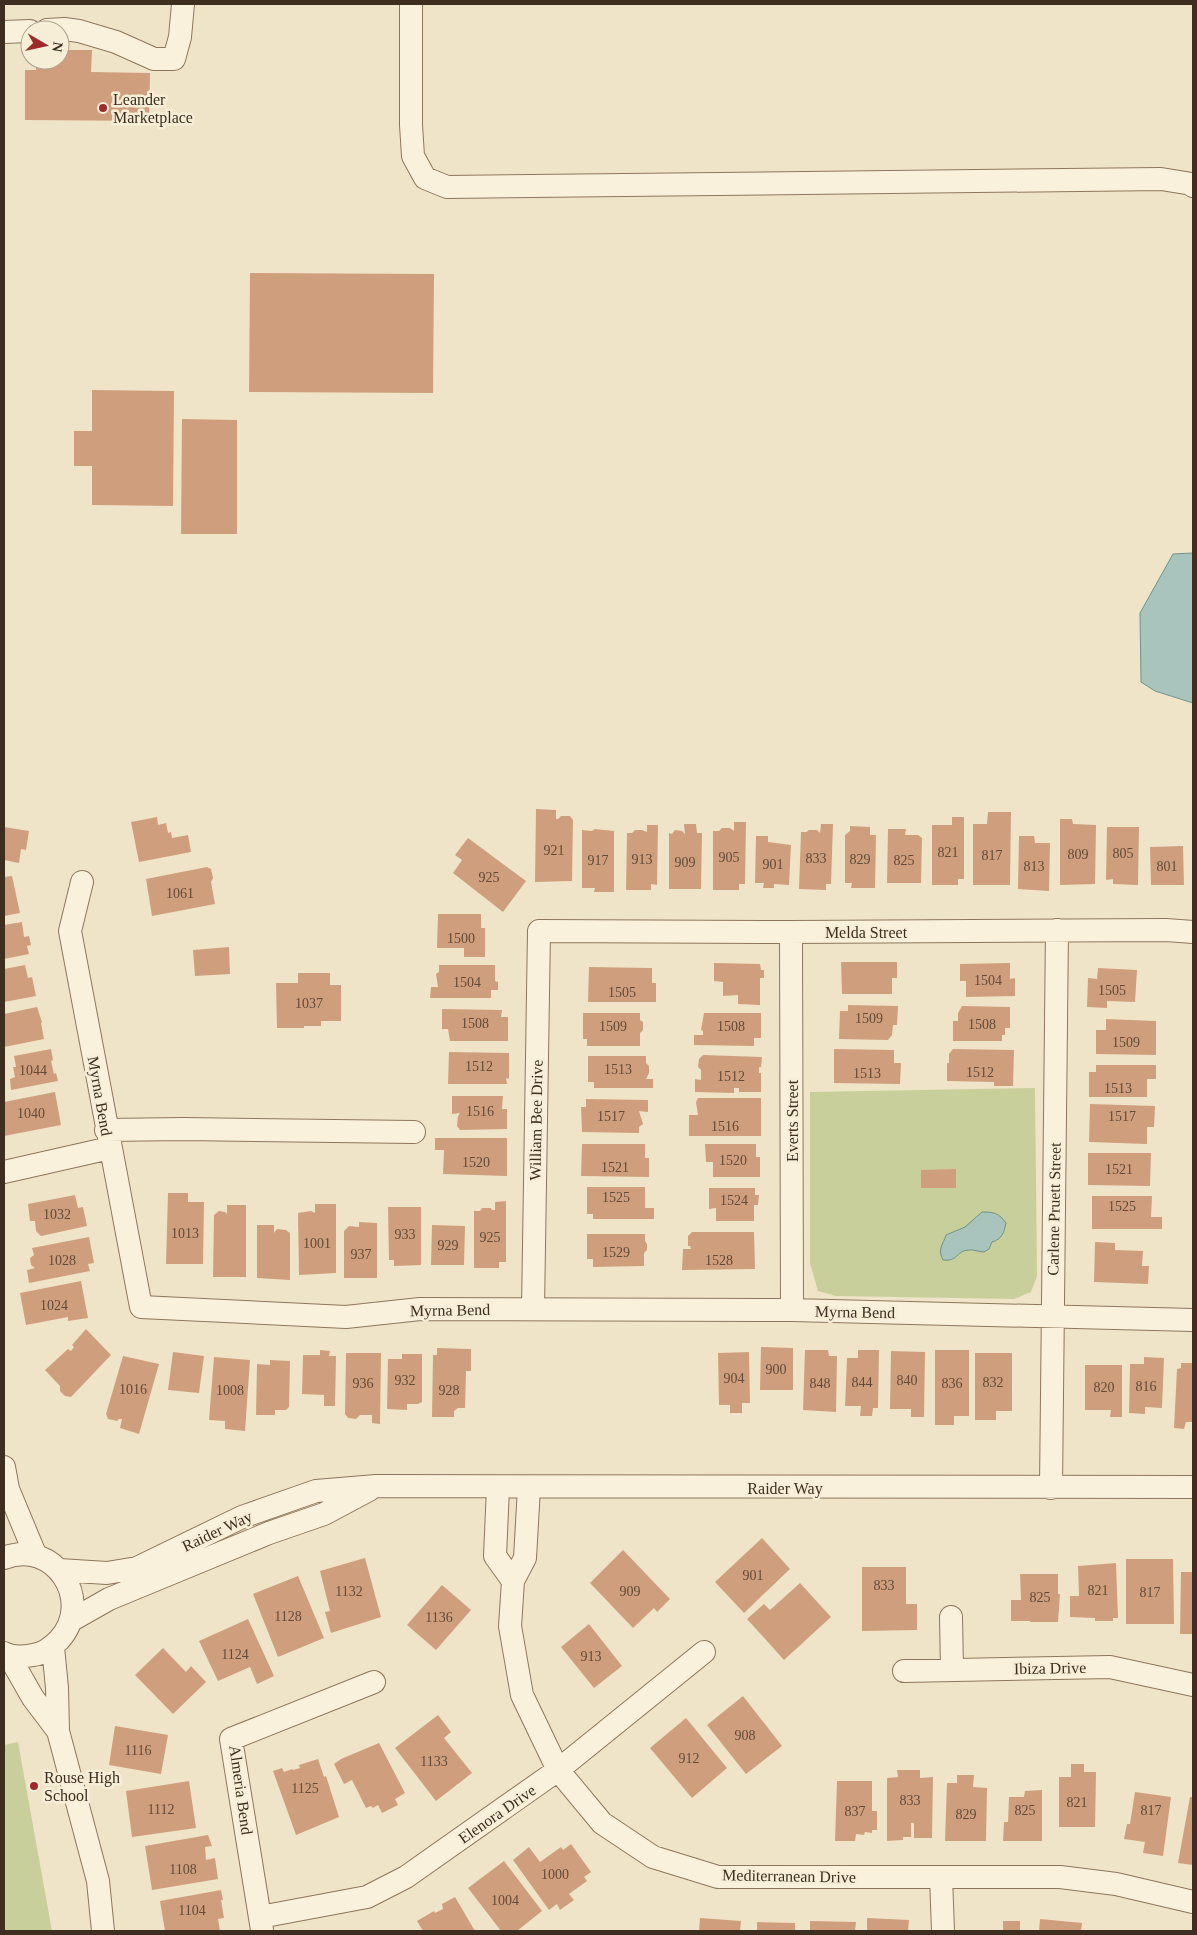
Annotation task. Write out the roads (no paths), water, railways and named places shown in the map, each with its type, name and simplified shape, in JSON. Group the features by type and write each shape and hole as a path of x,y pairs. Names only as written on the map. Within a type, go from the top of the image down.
{"street":[{"path":"70,30 116,42 154,59 174,59 180,38 183,4"},
{"path":"411,4 411,125 413,156 425,178 447,187 1161,179 1192,184 1193,186"},
{"path":"4,32 20,31"},
{"name":"Myrna Bend","path":"82,882 70,930 141,1307 346,1317 420,1309 533,1309 792,1310 1193,1320"},
{"name":"Carlene Pruett Street","path":"1051,1488 1057,930"},
{"name":"Melda Street","path":"539,931 1166,930 1193,932"},
{"name":"William Bee Drive","path":"533,1309 539,931"},
{"name":"Everts Street","path":"791,932 792,1310"},
{"path":"4,1172 108,1139 183,1129 414,1132"},
{"path":"4,1467 8,1489 35,1554 59,1570 68,1585 73,1602 72,1620 64,1635 52,1647 38,1655 22,1657 6,1654"},
{"name":"Raider Way","path":"59,1570 107,1573 138,1568 242,1517 316,1491 376,1486 498,1488 1193,1487"},
{"name":"Raider Way","path":"72,1620 109,1599 269,1533 324,1514 376,1486"},
{"path":"498,1488 496,1556 513,1581 525,1558 529,1488"},
{"path":"4,1558 11,1555 35,1554"},
{"name":"Mediterranean Drive","path":"513,1581 510,1626 522,1695 558,1770 602,1823 653,1857 718,1877 1060,1877 1116,1884 1193,1902"},
{"path":"951,1617 952,1670"},
{"path":"52,1647 57,1688 58,1731 98,1881 103,1931"},
{"name":"Elenora Drive","path":"261,1924 367,1897 406,1877 558,1770 704,1652"},
{"path":"6,1654 33,1698 58,1731"},
{"name":"Ibiza Drive","path":"904,1671 1110,1667 1193,1685"},
{"name":"Almeria Bend","path":"261,1924 231,1739 374,1682"},
{"path":"941,1877 943,1931"}],"water":[{"path":"1193,553 1193,703 1155,691 1141,682 1140,613 1173,554"},
{"path":"982,1212 996,1214 1006,1223 1000,1237 992,1242 989,1249 984,1252 968,1250 961,1252 952,1259 943,1260 941,1247 946,1235 965,1227"}],"place":[{"name":"Leander Marketplace","path":"103,108"},
{"name":"Rouse High School","path":"34,1786"}]}
